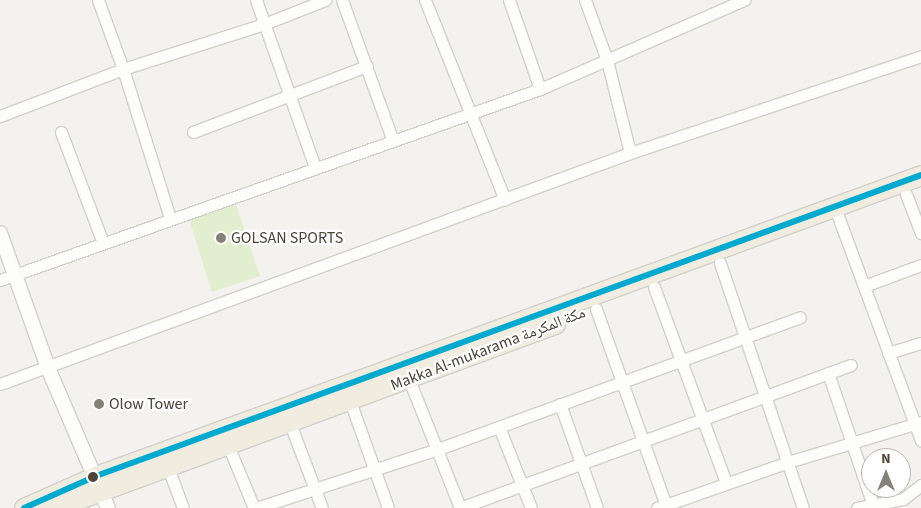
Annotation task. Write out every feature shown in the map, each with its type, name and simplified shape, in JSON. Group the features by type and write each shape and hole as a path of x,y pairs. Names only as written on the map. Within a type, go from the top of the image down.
{"highway":[{"name":"Makka Al-mukarama مكة المكرمة","path":"54,508 99,483 167,465 350,401 406,372 596,308 720,263 921,175"},
{"name":"Makka Al-mukarama مكة المكرمة","path":"24,508 99,483 406,372 837,213 914,191"}],"street":[{"path":"98,0 124,69 170,218"},
{"path":"256,0 291,94 314,168"},
{"path":"0,116 124,69 264,24 325,0"},
{"path":"342,0 393,141"},
{"path":"425,0 505,200"},
{"path":"509,0 540,89"},
{"path":"585,0 607,60 630,153"},
{"path":"0,280 170,218 540,89 744,0"},
{"path":"0,384 48,368 630,153 921,56"},
{"path":"193,132 367,66"},
{"path":"61,132 103,243"},
{"path":"914,191 921,233"},
{"path":"837,213 888,353 918,423 921,441"},
{"path":"0,233 48,368 99,483 108,508"},
{"path":"720,263 764,398 803,508"},
{"path":"864,286 921,265"},
{"path":"654,287 679,360 704,421 726,483"},
{"path":"596,308 644,443 663,507 788,462 849,442 918,423"},
{"path":"227,443 255,508 374,468 438,449 800,317"},
{"path":"888,353 921,343"},
{"path":"406,372 460,508 644,443 852,365"},
{"path":"828,373 849,442 873,506"},
{"path":"350,401 388,508"},
{"path":"560,404 597,508"},
{"path":"290,422 322,508"},
{"path":"499,427 531,508"},
{"path":"167,465 183,508"},
{"path":"857,508 882,505 903,499 921,486"}],"green space":[{"name":"GOLSAN SPORTS","path":"236,204 260,276 212,292 189,219"}],"transit line":[{"path":"24,508 96,476 921,175"}],"place":[{"name":"GOLSAN SPORTS","path":"221,238"},
{"name":"Olow Tower","path":"99,404"}]}
